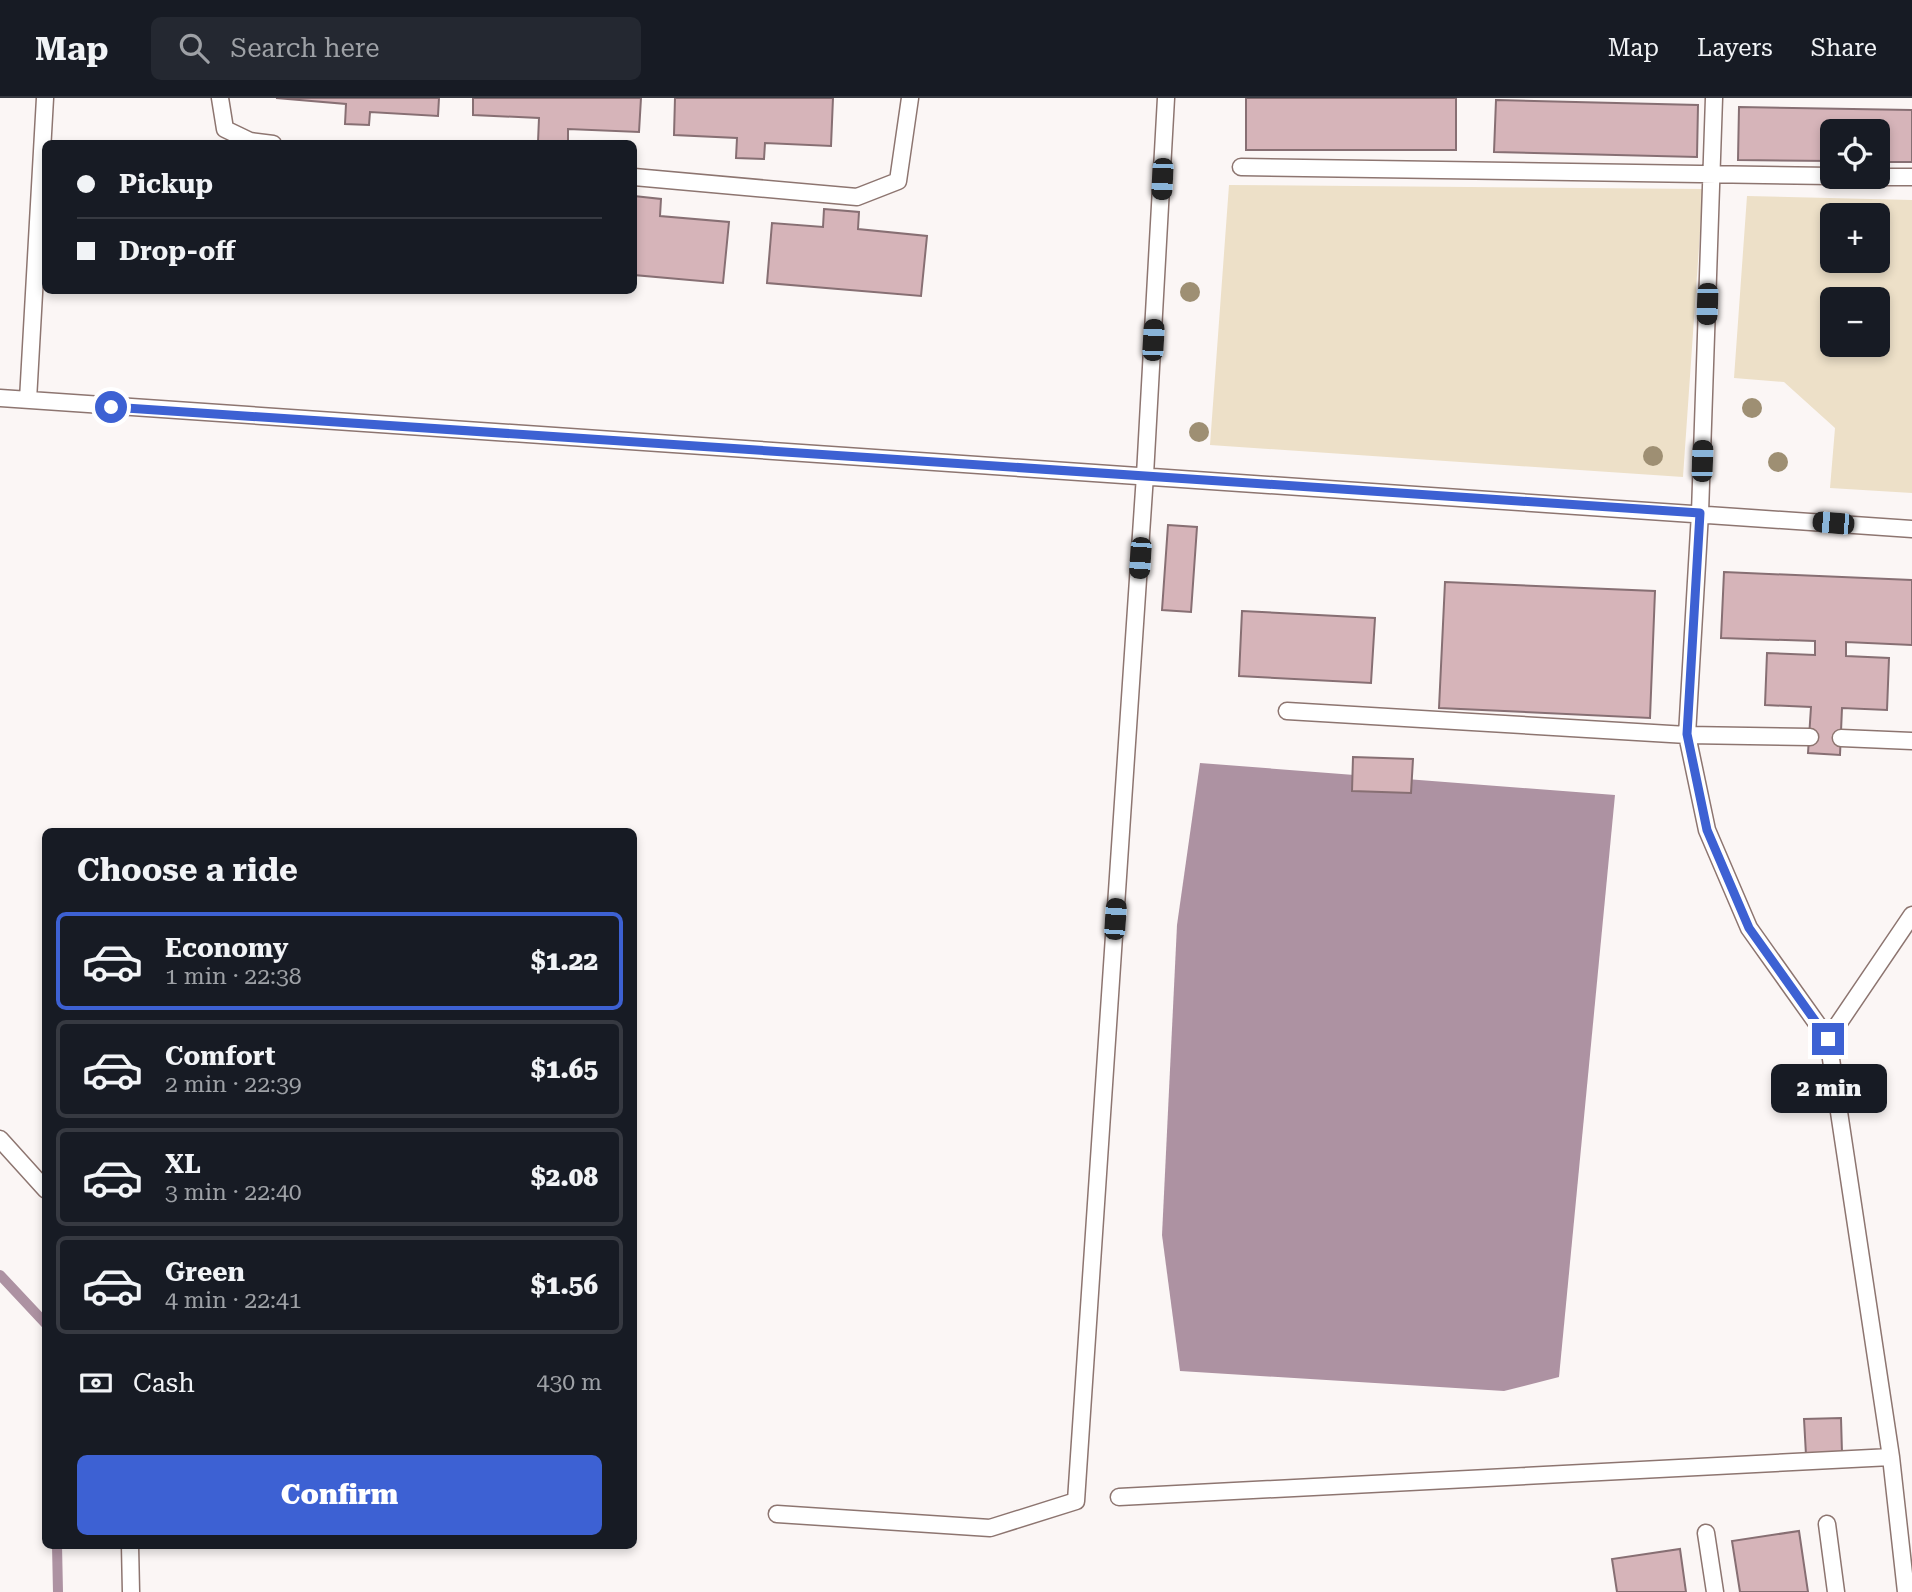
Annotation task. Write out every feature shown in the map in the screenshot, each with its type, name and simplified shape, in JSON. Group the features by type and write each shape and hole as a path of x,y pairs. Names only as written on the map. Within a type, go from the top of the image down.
{"lane":[{"path":"43,140 45,98"},
{"path":"220,98 225,129 248,140"},
{"path":"637,177 857,197 898,181 910,98"},
{"path":"777,1514 990,1528 1076,1502 1145,475 1166,98"},
{"path":"1714,98 1700,513 1687,734 1707,830 1749,928 1828,1039 1891,1457 1906,1592"},
{"path":"28,400 42,151"},
{"path":"1241,166 1820,176"},
{"path":"1890,177 1912,177"},
{"path":"0,398 166,412 1145,475 1912,529"},
{"path":"1287,711 1687,734 1810,737"},
{"path":"1841,738 1912,741"},
{"path":"1828,1039 1912,915"},
{"path":"0,1139 42,1186"},
{"path":"1119,1497 1891,1457"},
{"path":"1827,1524 1836,1592"},
{"path":"1706,1533 1715,1592"},
{"path":"130,1549 131,1592"}],"shaded area":[{"path":"1229,185 1703,189 1683,477 1210,445"},
{"path":"1747,196 1912,200 1912,493 1830,488 1835,428 1784,382 1734,378"},
{"path":"1200,763 1615,795 1559,1377 1504,1391 1180,1371 1162,1235 1177,925"}],"building":[{"path":"276,98 439,98 438,116 370,112 369,125 345,124 346,104"},
{"path":"473,98 641,98 639,132 568,129 568,140 538,140 539,118 473,115"},
{"path":"675,98 833,98 831,146 765,143 764,159 736,158 737,138 674,135"},
{"path":"1246,98 1456,98 1456,150 1246,150"},
{"path":"1496,100 1698,105 1697,157 1494,152"},
{"path":"1739,107 1912,110 1912,162 1890,162 1890,119 1820,119 1820,161 1738,160"},
{"path":"637,196 661,199 660,216 729,222 723,283 637,275"},
{"path":"824,209 859,212 858,229 927,236 921,296 767,283 772,223 823,227"},
{"path":"1168,525 1197,527 1191,612 1162,610"},
{"path":"1724,572 1912,580 1912,645 1846,642 1846,656 1889,658 1887,710 1842,708 1840,755 1808,753 1811,707 1765,705 1767,653 1815,655 1815,641 1721,638"},
{"path":"1445,582 1655,591 1650,718 1439,708"},
{"path":"1242,611 1375,618 1371,683 1239,676"},
{"path":"1353,757 1413,759 1411,793 1352,791"},
{"path":"1841,1418 1842,1453 1806,1455 1804,1419"},
{"path":"1799,1531 1808,1592 1740,1592 1732,1541"},
{"path":"1680,1549 1686,1592 1617,1592 1612,1559"}],"waterway":[{"path":"0,1275 42,1320"},
{"path":"57,1549 58,1592"}],"route":[{"path":"111,407 1700,513 1687,734 1707,830 1749,928 1828,1039"}]}
